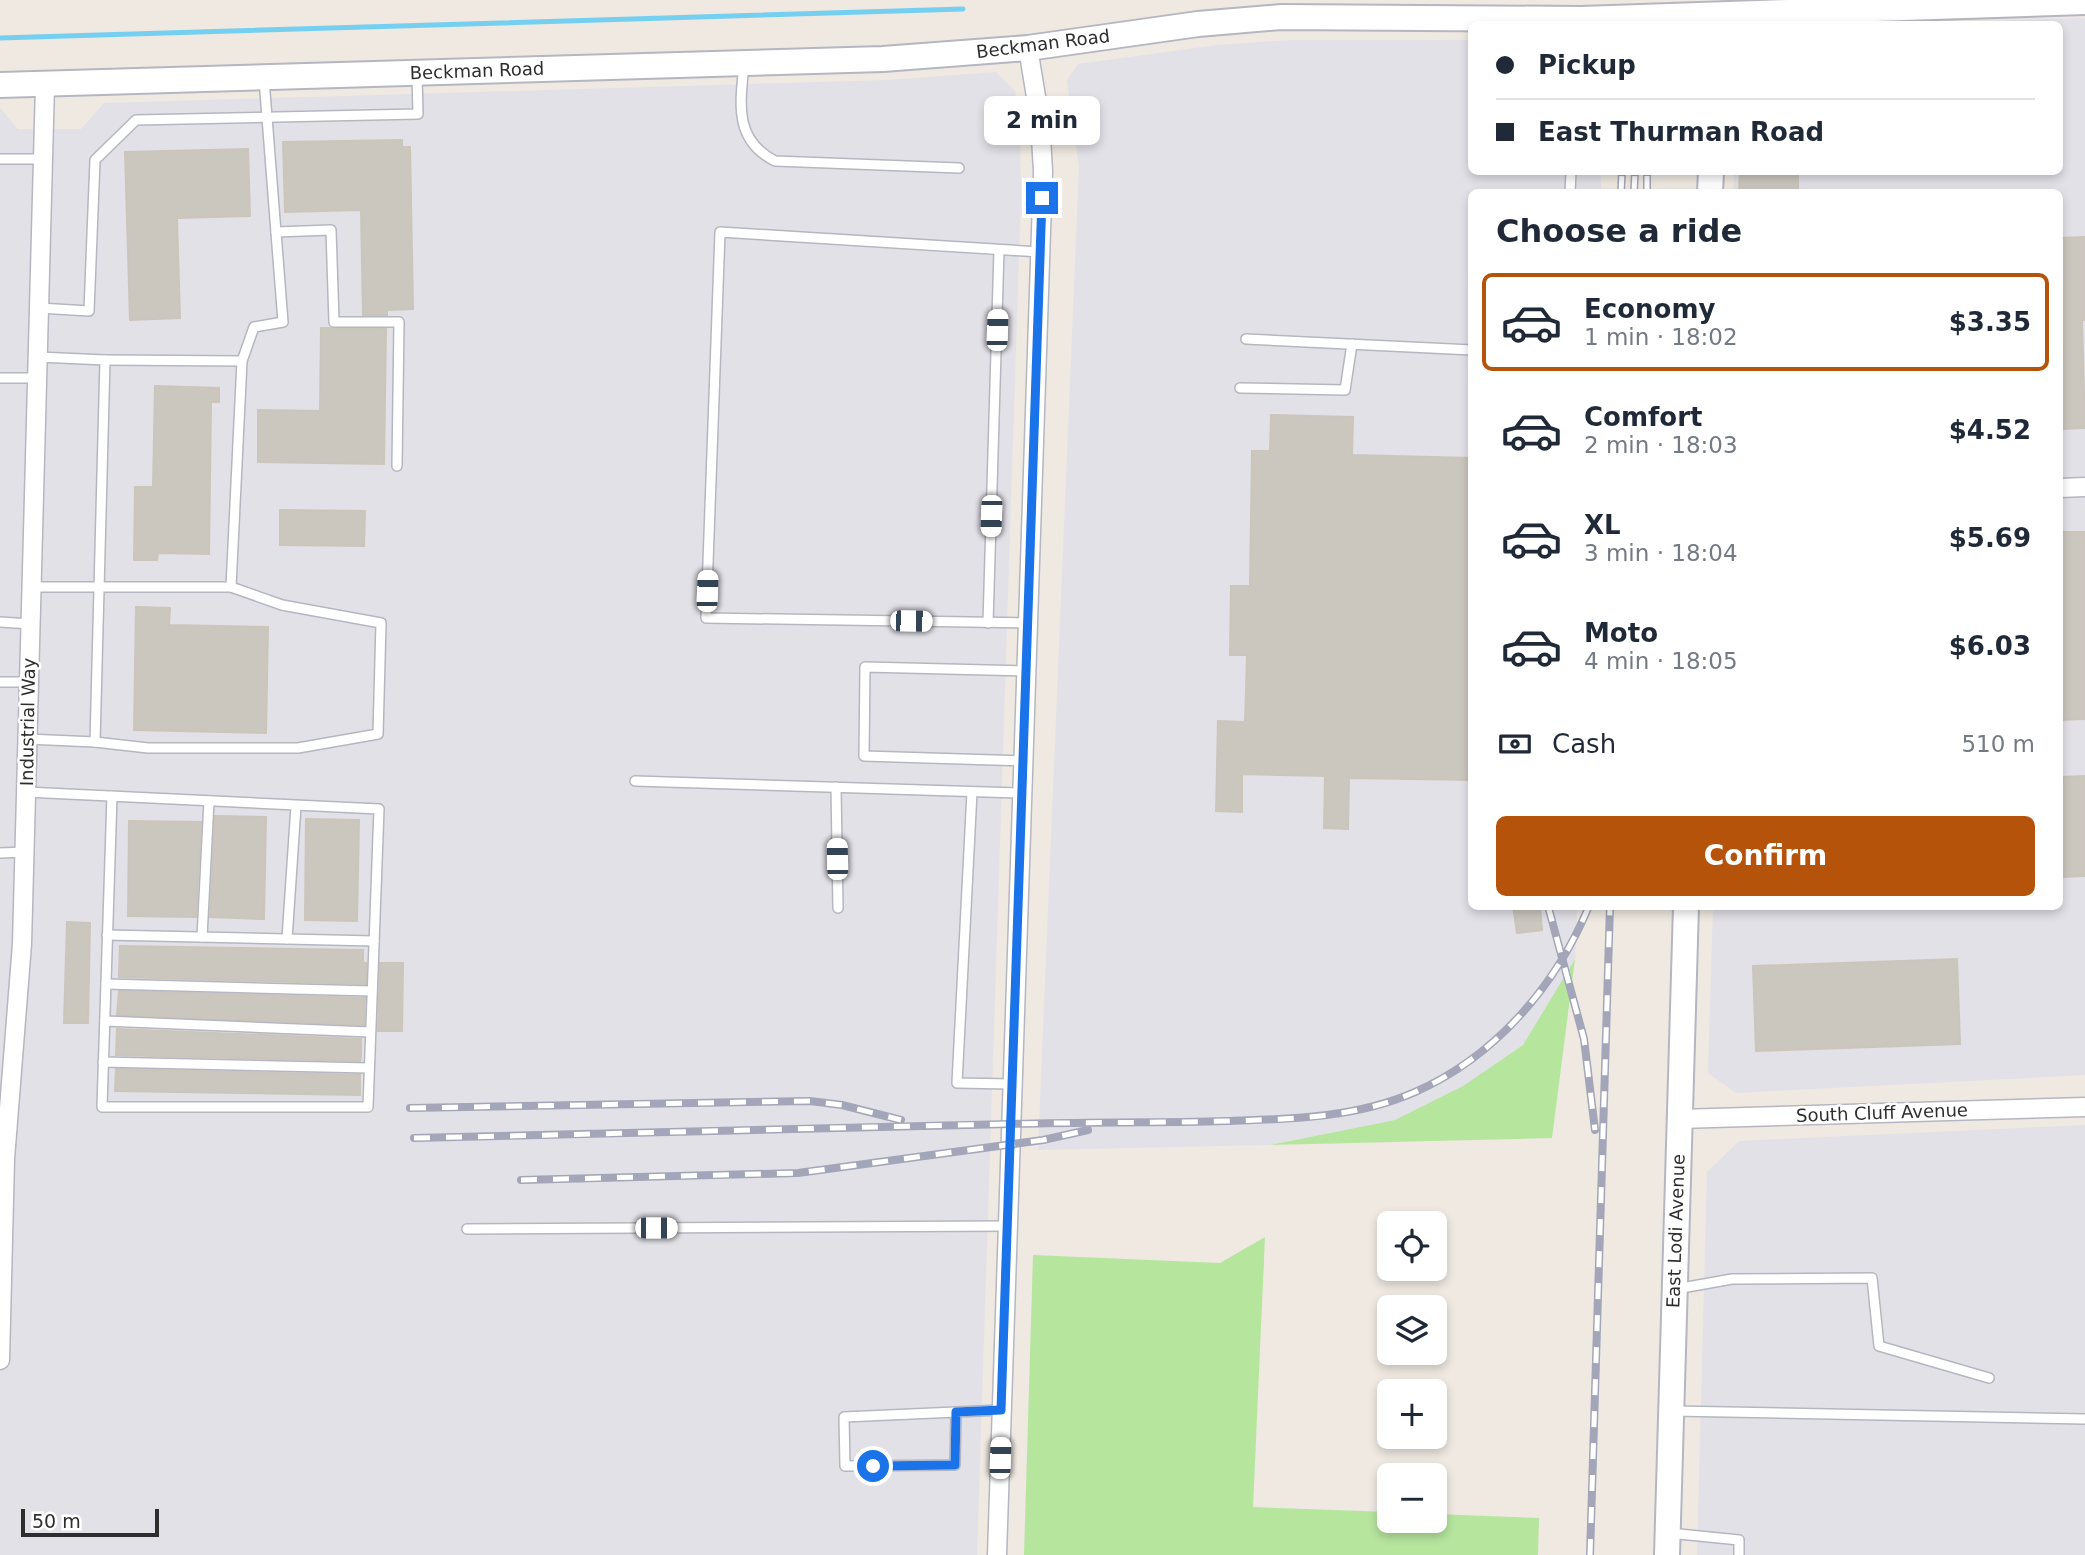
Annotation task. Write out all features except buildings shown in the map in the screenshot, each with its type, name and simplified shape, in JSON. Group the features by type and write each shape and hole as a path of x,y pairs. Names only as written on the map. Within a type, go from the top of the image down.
{"street":[{"name":"Beckman Road","path":"1596,21 1717,13 2085,2"},
{"name":"Beckman Road","path":"0,85 894,58 1028,48 1198,24 1281,17 1521,21"},
{"path":"997,1555 1043,171 1040,121 1028,48"},
{"name":"Industrial Way","path":"0,1360 3,1159 22,944 45,84"},
{"path":"2063,488 2085,487"},
{"name":"East Lodi Avenue","path":"1667,1544 1686,910"},
{"name":"South Cluff Avenue","path":"1679,1119 2085,1107"}],"lane":[{"path":"745,63 741,119 752,145 775,161 959,168"},
{"path":"39,308 89,311 94,160 136,120 418,114 417,73"},
{"path":"231,587 242,361 254,327 283,322 264,77"},
{"path":"0,159 43,159"},
{"path":"276,232 331,230 334,322 399,322 397,466"},
{"path":"1027,623 706,618 720,232 1040,253"},
{"path":"988,623 999,250"},
{"path":"1246,338 1468,350"},
{"path":"1240,388 1345,390 1352,344"},
{"path":"38,357 242,361"},
{"path":"96,741 105,360"},
{"path":"0,378 37,378"},
{"path":"27,739 96,741 148,748 298,748 378,734 382,623 282,605 231,587 32,586"},
{"path":"0,622 31,624"},
{"path":"1023,761 864,756 864,667 1026,671"},
{"path":"0,682 29,682"},
{"path":"635,781 1021,793"},
{"path":"836,787 838,908"},
{"path":"26,792 112,796 209,801 296,806 379,809 368,1107 102,1107 112,796"},
{"path":"972,792 957,1083 1012,1084"},
{"path":"202,937 209,801"},
{"path":"287,939 296,806"},
{"path":"0,853 24,852"},
{"path":"107,935 374,941"},
{"path":"106,984 372,991"},
{"path":"105,1021 370,1032"},
{"path":"103,1062 369,1068"},
{"path":"467,1229 1007,1226"},
{"path":"1674,1289 1732,1279 1872,1278 1879,1346 1989,1378"},
{"path":"956,1412 955,1465 845,1466 844,1417 956,1412 1001,1410"},
{"path":"1671,1410 2085,1419"},
{"path":"1667,1544 1739,1540 1739,1555"}],"shaded area":[{"path":"2085,18 2085,1075 1736,1093 1708,1073 1713,910 2063,910 2063,189 1733,189 1734,175 2063,175 2063,21 1984,21"},
{"path":"1292,40 1468,40 1468,175 1601,175 1601,189 1468,189 1468,910 1577,910 1575,959 1523,1045 1463,1086 1395,1120 1270,1145 1038,1150 1079,167 1067,80 1078,64 1217,45"},
{"path":"996,72 1015,91 1020,140 1021,193 977,1555 0,1555 0,108 18,129 81,129 104,103 887,80"},
{"path":"2085,1125 2085,1555 1697,1555 1707,1172 1739,1141"}],"green space":[{"path":"1575,959 1552,1138 1270,1145 1395,1120 1463,1086 1523,1045"},
{"path":"1265,1237 1253,1507 1377,1512 1377,1533 1447,1533 1447,1514 1539,1518 1538,1555 1024,1555 1033,1255 1220,1263"}],"waterway":[{"path":"0,38 963,9"}],"railway":[{"path":"1621,189 1622,175"},
{"path":"1634,189 1635,175"},
{"path":"1647,175 1647,189"},
{"path":"1549,910 1584,1039 1595,1130"},
{"path":"414,1138 1227,1121 1299,1118 1346,1112 1393,1101 1415,1092 1444,1077 1497,1039 1541,991 1575,936 1587,910"},
{"path":"1590,1555 1610,910"},
{"path":"410,1108 810,1101 842,1105 901,1120"},
{"path":"521,1180 798,1173 1043,1140 1088,1130"}],"route":[{"path":"873,1466 955,1465 956,1412 1001,1410 1042,198"}]}
